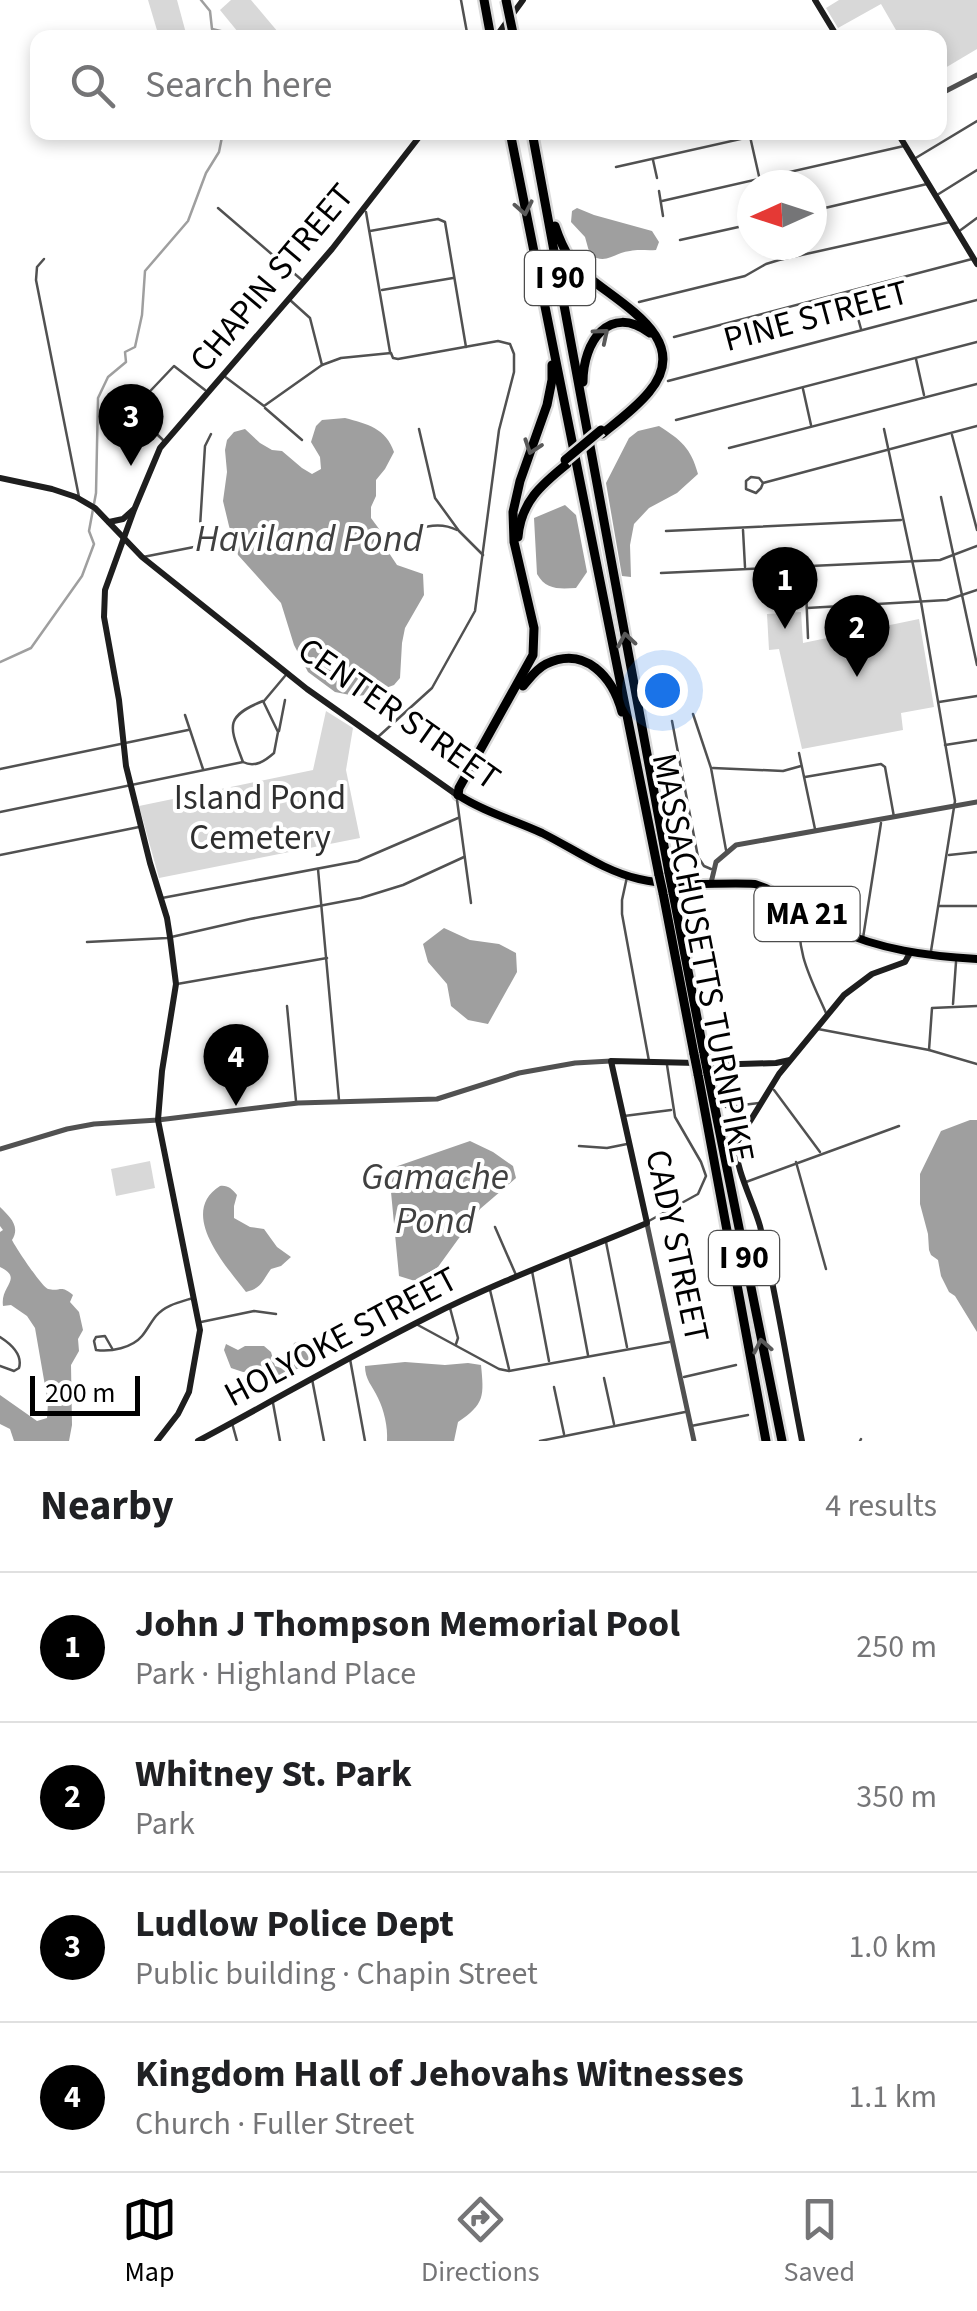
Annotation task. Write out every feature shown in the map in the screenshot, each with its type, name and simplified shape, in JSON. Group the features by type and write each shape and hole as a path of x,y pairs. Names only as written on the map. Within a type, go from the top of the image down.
{"highway":[{"path":"484,0 491,30"},
{"path":"506,0 512,30"},
{"name":"MASSACHUSETTS TURNPIKE","path":"512,140 646,806 664,874"},
{"path":"458,795 535,662 540,640 537,618 519,549 520,518 527,503 566,462 652,389 662,370 662,350 643,319 578,268 566,252 554,221 534,140"},
{"name":"MASSACHUSETTS TURNPIKE","path":"534,140 664,874 782,1441"},
{"path":"458,795 458,788 533,655 534,628 512,527 514,503 552,380 539,284"},
{"path":"587,424 582,383 588,348 608,326 636,325 651,334 657,347 658,374 648,389 602,432"},
{"path":"516,551 514,525 521,504 533,486 566,462"},
{"path":"522,686 544,666 559,660 586,663 602,672 618,698 646,806"},
{"name":"MASSACHUSETTS TURNPIKE","path":"703,1074 766,1441"}],"main road":[{"path":"499,30 523,0"},
{"path":"818,1 834,30"},
{"name":"CHAPIN STREET","path":"157,1441 178,1414 188,1392 200,1322 158,1120 176,984 170,938 130,787 103,602 134,510 165,442 290,299 417,140"},
{"path":"902,140 976,261"},
{"name":"CENTER STREET","path":"0,478 42,486 92,506 142,557 321,699 472,804 627,876 664,883 760,886 836,930 863,940 910,953 977,960"},
{"path":"109,522 123,519 134,510"},
{"path":"802,1441 764,1243 735,1148 771,1087 827,1014 854,986 872,974 905,962 910,953"},
{"path":"611,1061 761,1064 790,1060"},
{"name":"CADY STREET","path":"611,1061 646,1222"},
{"name":"HOLYOKE STREET","path":"198,1441 450,1306 646,1222"}],"street":[{"path":"461,0 467,30"},
{"path":"947,90 977,75"},
{"path":"947,140 977,121"},
{"path":"616,167 731,140"},
{"path":"751,140 758,170"},
{"path":"914,160 946,140"},
{"path":"796,170 906,146"},
{"path":"653,160 657,178"},
{"path":"936,196 977,170"},
{"path":"662,201 737,183"},
{"path":"827,207 928,184"},
{"path":"659,191 663,216"},
{"path":"218,208 304,282"},
{"path":"365,209 392,358 497,342 510,344 514,354 514,372 499,430 477,604 432,688 378,737"},
{"path":"958,232 977,218"},
{"path":"370,231 442,220 446,224 466,347"},
{"path":"827,249 952,222"},
{"path":"680,240 737,227"},
{"path":"44,259 37,267 36,280 79,498"},
{"path":"639,302 745,276 779,260"},
{"path":"674,337 976,261"},
{"path":"380,290 455,278"},
{"path":"851,292 861,330"},
{"path":"290,299 310,318 322,365"},
{"name":"PINE STREET","path":"668,381 977,300"},
{"path":"676,420 977,342"},
{"path":"264,406 322,365 341,358 391,354"},
{"path":"916,358 925,397"},
{"path":"165,442 137,415 136,406 174,366 207,392"},
{"path":"223,375 302,440"},
{"path":"729,448 977,384"},
{"path":"802,387 812,426"},
{"path":"763,483 977,426"},
{"path":"418,429 435,498 484,556"},
{"path":"884,429 921,602 955,806 931,951"},
{"path":"952,432 977,530"},
{"path":"142,557 199,543 205,446 211,434"},
{"path":"941,497 977,665"},
{"path":"666,531 902,520"},
{"path":"398,538 436,524 459,531"},
{"path":"742,527 745,568"},
{"path":"660,573 940,560 977,546"},
{"path":"805,566 808,638"},
{"path":"807,608 921,602 977,590"},
{"path":"243,762 233,738 237,715 263,702 288,673"},
{"path":"938,703 977,696"},
{"path":"0,812 243,762 255,764 274,754 285,700"},
{"path":"263,702 278,732"},
{"path":"693,714 711,768 726,852"},
{"path":"185,715 204,770"},
{"path":"672,722 698,857 713,870"},
{"path":"0,769 188,730"},
{"path":"945,745 977,740"},
{"path":"798,753 815,830"},
{"path":"805,777 881,764 885,767 894,817"},
{"path":"711,768 783,771 801,766"},
{"path":"458,795 470,903"},
{"path":"711,883 716,862 736,845 977,802"},
{"path":"162,898 368,858 458,818"},
{"path":"863,940 882,819"},
{"path":"0,855 140,827"},
{"path":"947,855 977,852"},
{"path":"87,942 170,938 322,906 390,890 464,857"},
{"path":"318,868 339,1101"},
{"path":"627,876 622,914 650,1063"},
{"path":"938,906 977,906"},
{"path":"803,910 798,940 827,1014"},
{"path":"176,984 327,958"},
{"path":"953,1006 956,958"},
{"path":"287,1006 296,1103"},
{"path":"929,1050 932,1008 977,1006"},
{"path":"816,1028 929,1050 977,1064"},
{"path":"0,1149 80,1126 296,1103 437,1099 519,1073 611,1061"},
{"path":"623,1116 672,1110 667,1064"},
{"path":"771,1087 820,1154"},
{"path":"726,1106 761,1103"},
{"name":"HOLYOKE STREET","path":"646,1222 698,1194 706,1176 672,1110"},
{"path":"746,1182 898,1126"},
{"path":"579,1146 607,1148 628,1144"},
{"path":"796,1162 826,1270"},
{"name":"CADY STREET","path":"646,1222 694,1441"},
{"path":"496,1227 516,1276"},
{"path":"606,1240 628,1348"},
{"path":"569,1255 588,1356"},
{"path":"532,1270 549,1363"},
{"path":"490,1288 509,1371"},
{"path":"113,1350 136,1342 164,1309 195,1298"},
{"path":"450,1306 458,1338 456,1345"},
{"path":"200,1322 254,1311 276,1314"},
{"path":"415,1324 509,1371 672,1341"},
{"path":"0,1336 15,1348 20,1364 14,1371 0,1366"},
{"path":"349,1357 366,1441"},
{"path":"680,1378 736,1365"},
{"path":"312,1378 324,1441"},
{"path":"604,1378 614,1425"},
{"path":"554,1388 564,1436"},
{"path":"272,1400 280,1441"},
{"path":"540,1441 688,1412"},
{"path":"691,1426 748,1415"},
{"path":"232,1422 237,1441"}],"green space":[{"path":"148,0 177,0 185,30 157,30"},
{"path":"231,0 251,0 276,30 236,30 220,10"},
{"path":"839,0 977,0 977,49 947,67 947,30 896,30 881,4 838,28 826,8"},
{"path":"801,612 803,643 919,619 934,707 901,713 903,730 802,749 779,649 769,650 767,614"},
{"name":"Island Pond Cemetery","path":"326,711 353,728 346,770 360,838 159,878 139,806 313,770"},
{"path":"150,1161 155,1188 116,1196 111,1169"}],"water":[{"path":"577,208 652,231 659,242 656,250 633,250 606,259 590,255 585,237 571,222 572,211"},
{"name":"Haviland Pond","path":"345,418 375,428 386,437 394,452 376,480 371,518 385,537 397,565 423,574 424,595 405,628 400,678 394,685 355,696 335,692 308,672 294,645 281,603 238,555 223,501 225,450 234,432 245,429 260,443 282,451 312,474 321,469 320,457 311,442 316,426 322,420"},
{"path":"659,426 684,446 698,474 677,493 649,508 634,524 631,577 622,576 606,483 629,438 638,431"},
{"path":"565,505 576,515 587,572 576,588 549,586 537,574 534,518"},
{"path":"444,928 516,953 517,972 488,1024 468,1020 451,1006 447,984 428,962 423,944"},
{"path":"977,1120 977,1332 949,1292 938,1260 931,1255 920,1204 920,1174 941,1131"},
{"name":"Gamache Pond","path":"470,1141 513,1166 516,1178 480,1209 438,1267 415,1281 399,1276 392,1168"},
{"path":"220,1186 237,1195 234,1218 264,1229 277,1247 291,1257 271,1269 259,1286 246,1292 218,1255 204,1225 203,1210 208,1197"},
{"path":"0,1207 13,1222 12,1240 35,1275 48,1289 63,1289 73,1295 70,1302 79,1312 83,1330 78,1339 79,1351 71,1365 69,1441 14,1441 10,1429 0,1424 0,1395 37,1421 47,1418 48,1403 35,1328 27,1316 11,1305 3,1306 11,1279 0,1267"},
{"path":"300,1341 318,1350 308,1366 290,1371 283,1380 274,1380 268,1372 231,1368 224,1350 226,1344 238,1350 264,1346 271,1352 275,1366 281,1368 289,1360 294,1343"},
{"path":"405,1362 481,1365 481,1398 458,1422 454,1441 387,1441 384,1413 365,1366"}],"waterway":[{"path":"201,0 210,11 212,29 216,30"},
{"path":"0,662 31,648 82,576 94,544 89,531 96,493 98,398 108,377 126,362 125,352 135,347 145,271 188,221 221,140"}],"place":[{"name":"Ludlow Police Dept","path":"131,466"},
{"name":"John J Thompson Memorial Pool","path":"785,629"},
{"name":"Whitney St. Park","path":"857,677"},
{"name":"Kingdom Hall of Jehovahs Witnesses","path":"236,1106"}]}
